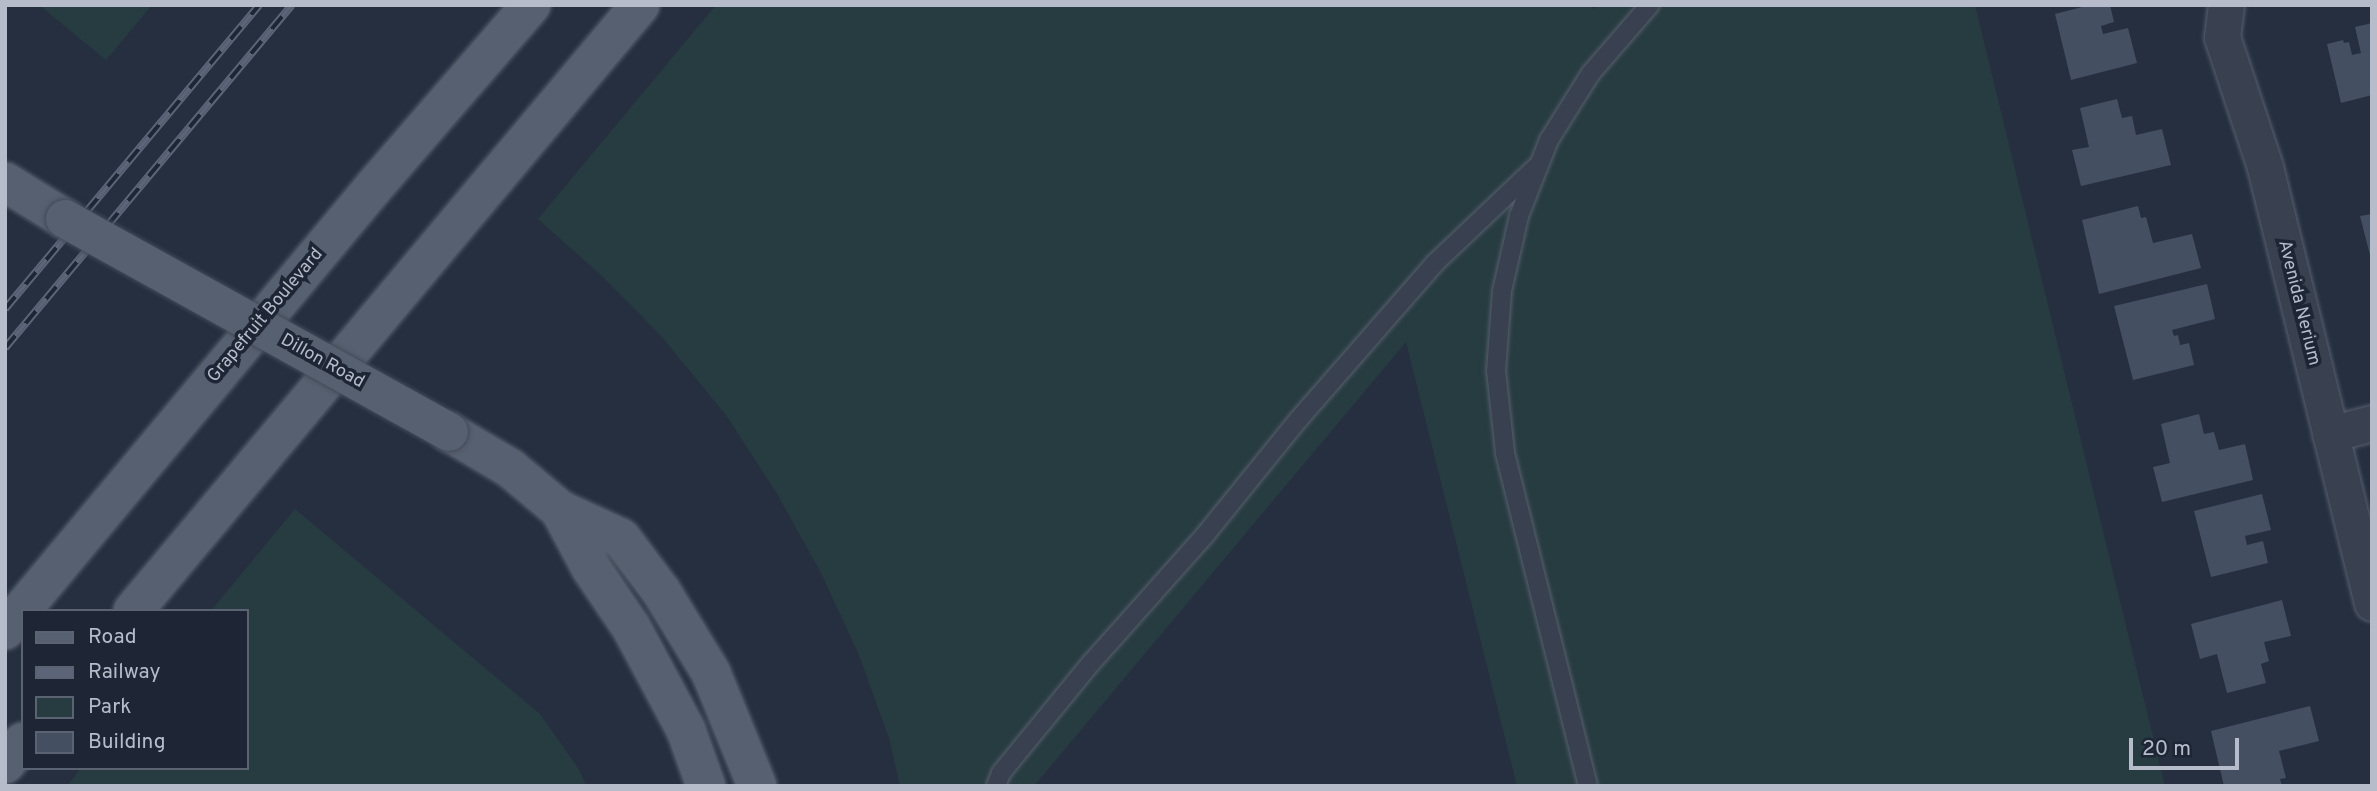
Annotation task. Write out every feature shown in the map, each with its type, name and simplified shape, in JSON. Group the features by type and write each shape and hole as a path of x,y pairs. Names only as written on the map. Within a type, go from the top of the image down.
{"main road":[{"name":"Grapefruit Boulevard","path":"22,609 373,188 531,5"},
{"path":"135,609 639,5"},
{"name":"Dillon Road","path":"5,183 449,432 509,468 560,510 621,538 661,591 711,673 757,786"},
{"name":"Dillon Road","path":"560,510 592,568 631,627 686,730 706,786"},
{"name":"Grapefruit Boulevard","path":"5,630 21,611"},
{"path":"5,764 21,744"}],"street":[{"name":"Avenida Nerium","path":"2226,5 2222,37 2265,167 2372,603"},
{"path":"2330,433 2372,423"}],"lane":[{"path":"1588,786 1541,608 1505,452 1496,372 1505,278 1519,216 1549,140 1591,73 1650,5"},
{"path":"996,786 1001,773 1091,662 1205,535 1299,418 1435,263 1541,163"}],"green space":[{"path":"39,5 152,5 106,60"},
{"path":"716,5 1589,5 1594,9 1598,5 1975,5 2165,786 1517,786 1406,342 1034,786 900,786 889,738 859,655 821,573 776,492 726,415 662,337 603,277 538,219"},
{"path":"295,509 540,714 580,771 586,786 67,786 79,770 248,770 248,609 213,609"}],"building":[{"path":"2090,5 2110,5 2114,22 2101,26 2103,34 2128,28 2137,63 2071,80 2055,14"},
{"path":"2372,23 2372,95 2341,103 2327,44 2343,40 2344,43 2349,42 2352,55 2361,53 2355,27"},
{"path":"2117,99 2122,118 2132,116 2136,135 2162,129 2171,165 2081,186 2072,150 2089,147 2080,108"},
{"path":"2138,206 2141,218 2146,217 2153,243 2192,234 2201,268 2099,294 2082,220"},
{"path":"2372,214 2372,259 2371,259 2360,216"},
{"path":"2207,284 2215,319 2172,330 2174,336 2178,335 2180,345 2189,343 2194,365 2133,380 2114,306"},
{"path":"2199,414 2204,434 2214,432 2219,450 2245,444 2253,480 2162,502 2153,467 2170,463 2161,424"},
{"path":"2262,494 2271,530 2245,536 2247,545 2263,541 2268,563 2211,577 2194,511"},
{"path":"2282,600 2291,636 2264,642 2269,661 2261,664 2266,683 2227,693 2217,654 2200,659 2191,624"},
{"path":"2310,706 2319,741 2279,751 2286,778 2280,779 2282,786 2224,786 2211,731"}],"railway":[{"path":"5,309 259,5"},
{"path":"5,348 292,5"}]}
